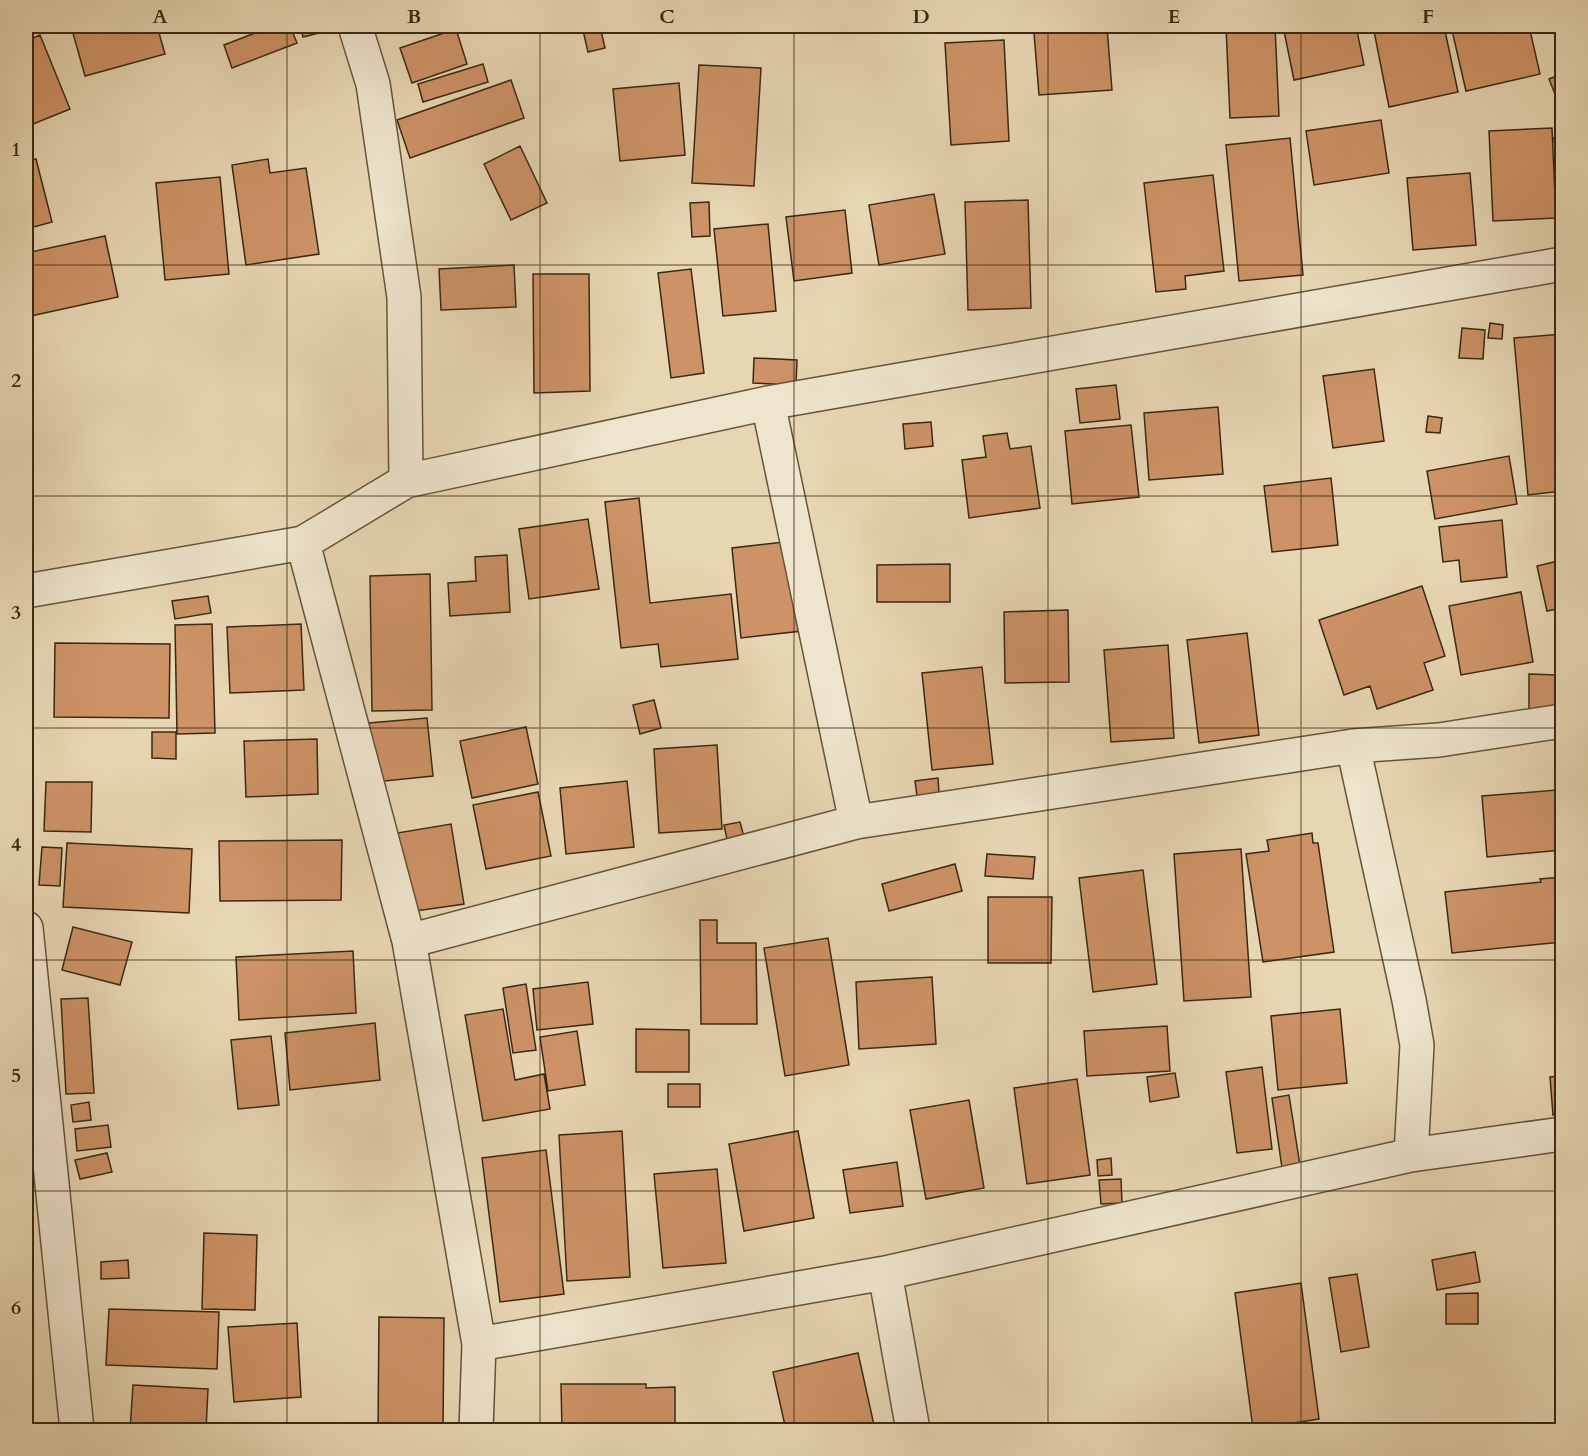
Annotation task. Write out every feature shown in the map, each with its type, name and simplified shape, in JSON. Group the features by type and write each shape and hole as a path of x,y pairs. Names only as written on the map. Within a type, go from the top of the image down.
{"street":[{"path":"355,26 373,84 404,297 406,481"},
{"path":"26,591 303,543 406,481 768,403 1563,264"},
{"path":"768,403 856,822"},
{"path":"303,543 409,940 479,1344 477,1431"},
{"path":"409,940 856,822 1353,746 1439,740 1563,721"},
{"path":"1353,746 1417,1046 1411,1155"},
{"path":"26,928 27,968 77,1431"},
{"path":"479,1344 885,1273 1411,1155 1563,1134"},
{"path":"885,1273 913,1431"}],"building":[{"path":"71,26 157,26 165,54 85,76"},
{"path":"273,26 290,26 297,43 232,68 224,45"},
{"path":"300,26 334,26 335,29 303,37"},
{"path":"582,26 600,26 605,48 588,52"},
{"path":"1226,26 1275,26 1279,116 1230,118"},
{"path":"1283,26 1356,26 1364,65 1294,80"},
{"path":"1373,26 1444,26 1458,92 1389,107"},
{"path":"1451,26 1529,26 1540,74 1466,91"},
{"path":"1553,26 1562,26 1562,47 1557,48"},
{"path":"1107,27 1112,90 1039,95 1034,33"},
{"path":"456,29 467,64 412,83 400,48"},
{"path":"40,35 70,109 26,127 26,41"},
{"path":"1004,40 1009,141 951,145 945,43"},
{"path":"483,64 488,82 423,102 418,84"},
{"path":"699,65 761,68 754,186 692,183"},
{"path":"1562,74 1562,112 1549,79"},
{"path":"511,80 524,118 410,158 397,120"},
{"path":"679,83 685,155 620,161 613,89"},
{"path":"1381,120 1389,173 1314,185 1306,131"},
{"path":"1552,128 1556,218 1493,221 1489,131"},
{"path":"1562,137 1562,165 1557,166 1554,138"},
{"path":"1290,138 1303,275 1239,281 1226,145"},
{"path":"520,146 547,203 511,220 484,164"},
{"path":"36,159 52,222 26,229 26,161"},
{"path":"268,159 270,173 306,168 319,254 246,265 232,165"},
{"path":"1470,173 1476,245 1413,250 1407,178"},
{"path":"1213,175 1224,271 1185,276 1186,289 1156,292 1144,183"},
{"path":"220,177 229,274 165,280 156,183"},
{"path":"934,194 945,254 879,265 869,205"},
{"path":"1028,200 1031,308 968,310 965,202"},
{"path":"709,202 710,236 692,237 690,203"},
{"path":"845,210 852,273 794,281 786,217"},
{"path":"768,224 776,311 723,316 714,229"},
{"path":"105,236 118,297 26,317 26,253"},
{"path":"514,265 516,307 441,310 439,269"},
{"path":"691,269 704,373 671,378 658,273"},
{"path":"533,274 589,274 590,391 534,393"},
{"path":"1490,323 1503,325 1502,339 1488,338"},
{"path":"1462,328 1485,330 1483,359 1459,358"},
{"path":"1562,334 1562,491 1528,495 1514,338"},
{"path":"754,358 797,360 796,385 753,383"},
{"path":"1374,369 1384,441 1333,448 1323,376"},
{"path":"1116,385 1120,419 1080,423 1076,389"},
{"path":"1218,407 1223,474 1149,480 1144,413"},
{"path":"1428,416 1442,418 1440,433 1426,432"},
{"path":"931,422 933,446 905,449 903,424"},
{"path":"1131,425 1139,497 1072,504 1065,431"},
{"path":"1007,433 1010,449 1031,446 1040,508 969,518 962,460 986,457 983,436"},
{"path":"1509,456 1517,504 1435,519 1427,471"},
{"path":"1331,478 1338,545 1272,552 1264,486"},
{"path":"639,498 650,603 731,594 738,659 661,667 658,644 621,648 605,502"},
{"path":"588,519 599,589 529,599 519,529"},
{"path":"1502,520 1507,577 1461,582 1459,560 1443,562 1439,527"},
{"path":"793,541 802,631 741,638 732,548"},
{"path":"507,555 510,612 450,616 448,583 476,581 475,557"},
{"path":"1562,560 1562,608 1547,611 1537,566"},
{"path":"950,564 950,602 877,602 877,565"},
{"path":"430,574 432,710 372,711 370,576"},
{"path":"1422,586 1445,656 1424,663 1433,690 1377,709 1370,686 1344,695 1319,620"},
{"path":"1521,592 1533,662 1461,675 1449,606"},
{"path":"208,596 211,613 175,619 172,601"},
{"path":"1068,610 1069,682 1005,683 1004,612"},
{"path":"212,624 215,733 177,734 175,625"},
{"path":"301,624 304,690 230,693 227,627"},
{"path":"1247,633 1259,735 1199,743 1187,640"},
{"path":"55,643 170,644 169,718 54,717"},
{"path":"1168,645 1174,738 1111,742 1104,650"},
{"path":"982,667 993,764 932,770 922,673"},
{"path":"1529,674 1558,675 1557,716 1529,716"},
{"path":"654,700 661,728 640,734 633,705"},
{"path":"427,718 433,776 375,782 369,723"},
{"path":"526,727 538,784 472,798 460,741"},
{"path":"152,732 176,732 176,759 152,758"},
{"path":"317,739 318,794 246,797 244,741"},
{"path":"717,745 722,829 659,833 654,749"},
{"path":"938,778 939,793 917,796 915,781"},
{"path":"627,781 634,847 566,854 560,788"},
{"path":"46,782 92,782 91,832 44,831"},
{"path":"1557,790 1562,850 1487,857 1482,796"},
{"path":"538,792 551,856 486,869 473,805"},
{"path":"740,822 745,841 728,844 724,825"},
{"path":"451,824 464,904 409,912 397,833"},
{"path":"1312,833 1313,843 1318,843 1334,952 1263,962 1246,854 1269,851 1267,840"},
{"path":"342,840 341,900 220,901 219,841"},
{"path":"67,843 192,849 189,913 63,907"},
{"path":"42,847 62,848 60,886 39,885"},
{"path":"1241,849 1251,997 1184,1001 1174,854"},
{"path":"987,854 1035,857 1033,879 985,876"},
{"path":"955,864 962,891 889,911 882,884"},
{"path":"1143,870 1157,984 1093,992 1079,878"},
{"path":"1562,877 1562,942 1452,953 1445,892 1541,882 1540,879"},
{"path":"988,897 1052,897 1051,963 988,963"},
{"path":"700,920 717,920 717,943 756,943 757,1024 701,1024"},
{"path":"73,927 132,942 120,985 62,970"},
{"path":"828,938 849,1065 785,1076 764,948"},
{"path":"353,951 356,1013 239,1020 236,957"},
{"path":"932,977 936,1044 859,1049 856,982"},
{"path":"588,982 593,1024 537,1030 533,989"},
{"path":"526,984 536,1050 513,1053 503,988"},
{"path":"88,998 94,1093 66,1094 61,999"},
{"path":"503,1009 515,1080 544,1074 550,1109 483,1121 465,1015"},
{"path":"1340,1009 1347,1083 1278,1090 1271,1016"},
{"path":"375,1023 380,1080 290,1090 285,1033"},
{"path":"1167,1026 1170,1071 1087,1076 1084,1031"},
{"path":"636,1029 689,1030 689,1072 636,1072"},
{"path":"577,1031 585,1085 548,1091 540,1037"},
{"path":"271,1036 279,1105 238,1109 231,1040"},
{"path":"1262,1067 1272,1149 1237,1153 1226,1072"},
{"path":"1175,1073 1179,1097 1150,1102 1147,1077"},
{"path":"1562,1076 1562,1115 1553,1115 1550,1077"},
{"path":"1077,1079 1090,1175 1027,1184 1014,1088"},
{"path":"668,1084 700,1084 700,1107 668,1107"},
{"path":"1289,1095 1301,1172 1283,1175 1272,1098"},
{"path":"969,1100 984,1188 926,1199 910,1110"},
{"path":"89,1102 91,1120 73,1122 71,1105"},
{"path":"108,1125 111,1147 77,1151 75,1129"},
{"path":"622,1131 630,1277 567,1281 559,1135"},
{"path":"798,1131 814,1218 744,1231 729,1144"},
{"path":"546,1150 564,1294 500,1302 482,1158"},
{"path":"107,1153 112,1172 80,1179 75,1160"},
{"path":"1111,1158 1112,1175 1098,1176 1097,1160"},
{"path":"897,1162 903,1206 850,1213 843,1170"},
{"path":"717,1169 726,1263 663,1268 654,1174"},
{"path":"1121,1179 1122,1203 1101,1204 1099,1180"},
{"path":"204,1233 257,1235 255,1310 202,1309"},
{"path":"1475,1252 1480,1282 1437,1290 1432,1260"},
{"path":"128,1260 129,1278 101,1279 101,1262"},
{"path":"1357,1274 1369,1347 1341,1352 1329,1278"},
{"path":"1301,1283 1319,1419 1253,1429 1235,1293"},
{"path":"1478,1293 1478,1324 1446,1324 1446,1294"},
{"path":"109,1309 219,1312 217,1369 106,1365"},
{"path":"379,1317 444,1318 443,1430 378,1430"},
{"path":"297,1323 301,1397 234,1402 228,1327"},
{"path":"858,1353 874,1425 848,1430 786,1430 773,1372"},
{"path":"561,1384 646,1384 646,1388 675,1387 675,1430 562,1430"},
{"path":"133,1385 208,1389 206,1430 130,1430"}]}
